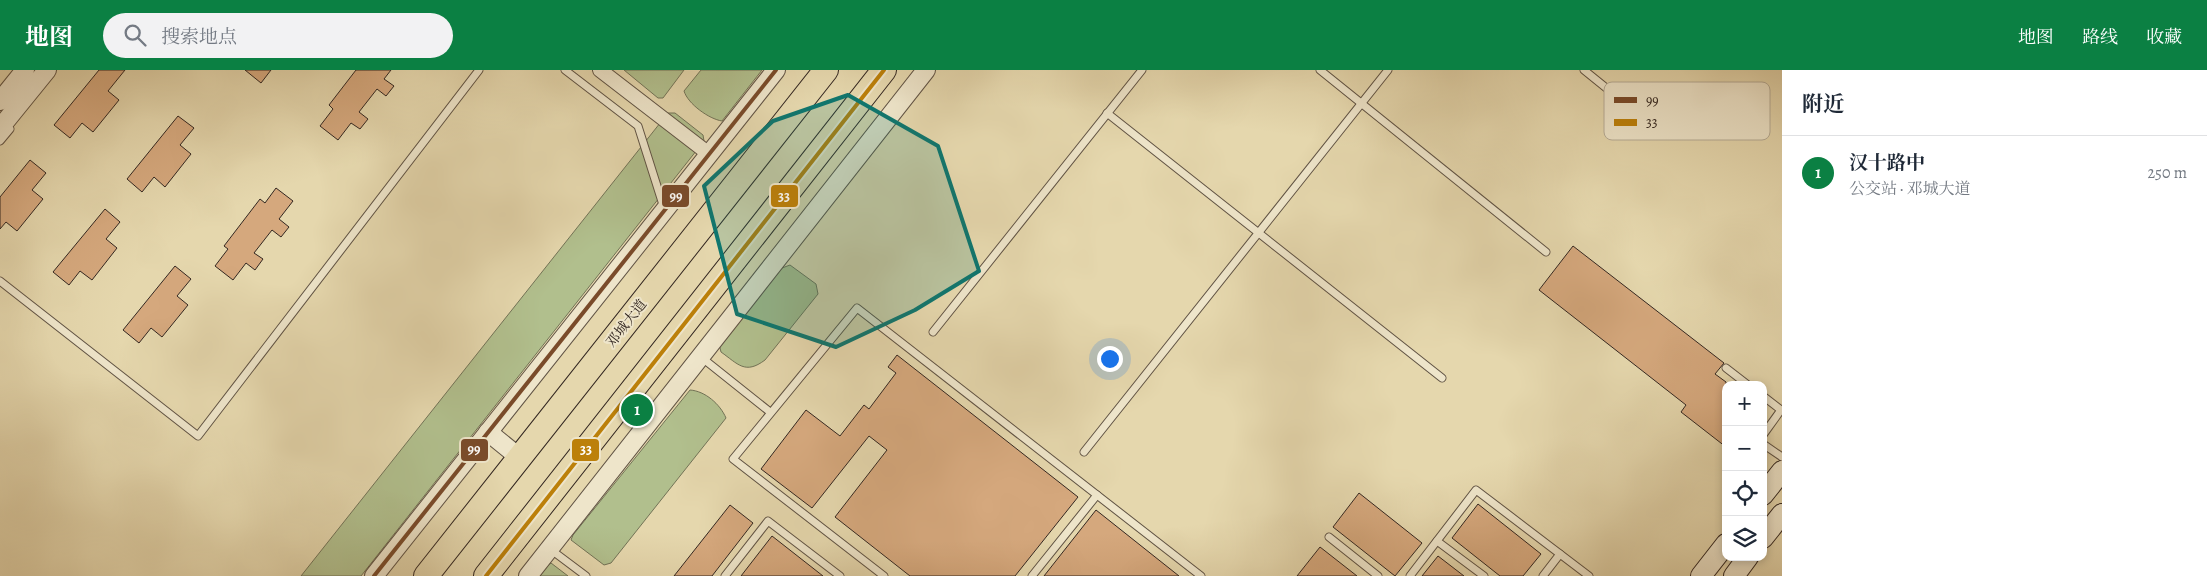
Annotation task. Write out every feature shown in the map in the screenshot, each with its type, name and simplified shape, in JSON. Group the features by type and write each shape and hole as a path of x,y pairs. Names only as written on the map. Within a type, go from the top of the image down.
{"highway":[{"name":"邓城大道","path":"426,576 826,70"},
{"path":"486,576 884,70"}],"main road":[{"path":"1767,490 1782,471"},
{"path":"1767,533 1782,514"},
{"path":"1701,576 1722,549"},
{"path":"1734,576 1745,561"}],"street":[{"path":"0,101 25,70"},
{"path":"0,128 46,70"},
{"path":"600,70 709,154"},
{"path":"374,576 776,70"},
{"path":"528,576 926,70"},
{"path":"488,432 520,458"}],"lane":[{"path":"0,141 57,70"},
{"path":"0,281 198,436 479,70"},
{"path":"565,70 638,126 664,210"},
{"path":"933,332 1142,70"},
{"path":"1320,70 1546,252"},
{"path":"1084,452 1388,70"},
{"path":"1584,70 1604,86"},
{"path":"1108,113 1442,378"},
{"path":"884,576 733,459 857,308 1201,576"},
{"path":"701,356 770,412"},
{"path":"1726,368 1743,381"},
{"path":"1767,399 1782,410 1767,430"},
{"path":"1767,447 1782,458"},
{"path":"1410,576 1476,490 1589,576"},
{"path":"1032,576 1097,495"},
{"path":"725,576 768,521 840,576"},
{"path":"1329,537 1378,576"},
{"path":"1437,541 1484,576"},
{"path":"550,548 586,576"},
{"path":"1543,576 1560,554"}],"highlighted area":[{"path":"848,95 938,146 979,271 915,310 836,347 737,314 704,186 773,121"}],"green space":[{"path":"624,70 684,70 663,98 658,98"},
{"path":"701,70 762,70 722,121 700,110 686,96 684,91"},
{"path":"668,113 675,113 703,135 704,141 361,576 301,576"},
{"path":"790,265 816,284 818,294 765,360 752,367 737,364 721,352 719,344 782,268"},
{"path":"690,390 701,393 711,399 726,418 611,563 604,565 571,540 573,535"},
{"path":"551,563 568,576 538,576"}],"building":[{"path":"99,70 125,70 108,91 119,100 93,132 82,123 70,138 54,125"},
{"path":"245,70 271,70 261,83"},
{"path":"356,70 391,70 384,79 394,86 386,96 377,89 359,112 368,119 360,129 351,123 338,140 320,126 333,109 329,105"},
{"path":"178,116 194,128 180,145 191,154 165,187 154,177 142,192 127,179"},
{"path":"30,160 46,173 32,190 43,199 17,231 6,222 0,229 0,197"},
{"path":"276,188 293,201 279,219 289,227 281,237 272,230 254,253 263,259 255,270 246,263 233,280 215,266 228,249 224,246 260,199 265,203"},
{"path":"105,209 120,222 106,239 117,248 92,280 80,271 69,285 53,272"},
{"path":"1573,246 1724,363 1715,374 1725,381 1722,381 1722,444 1681,412 1686,405 1539,290"},
{"path":"175,266 191,279 177,296 188,305 162,337 151,328 139,343 123,330"},
{"path":"897,355 1078,497 1015,576 910,576 835,517 887,450 869,436 812,508 761,469 806,410 840,436 864,405 869,409 896,373 888,367"},
{"path":"1359,493 1422,543 1395,576 1333,527"},
{"path":"1478,504 1541,554 1523,576 1500,576 1452,538"},
{"path":"730,505 753,523 712,576 674,576"},
{"path":"1096,510 1179,576 1044,576"},
{"path":"772,536 823,576 741,576"},
{"path":"1320,547 1357,576 1297,576"},
{"path":"1438,556 1464,576 1422,576"}],"transit line":[{"name":"99","path":"374,576 776,70"},
{"name":"33","path":"486,576 884,70"}],"place":[{"name":"汉十路中","path":"637,410"}]}
